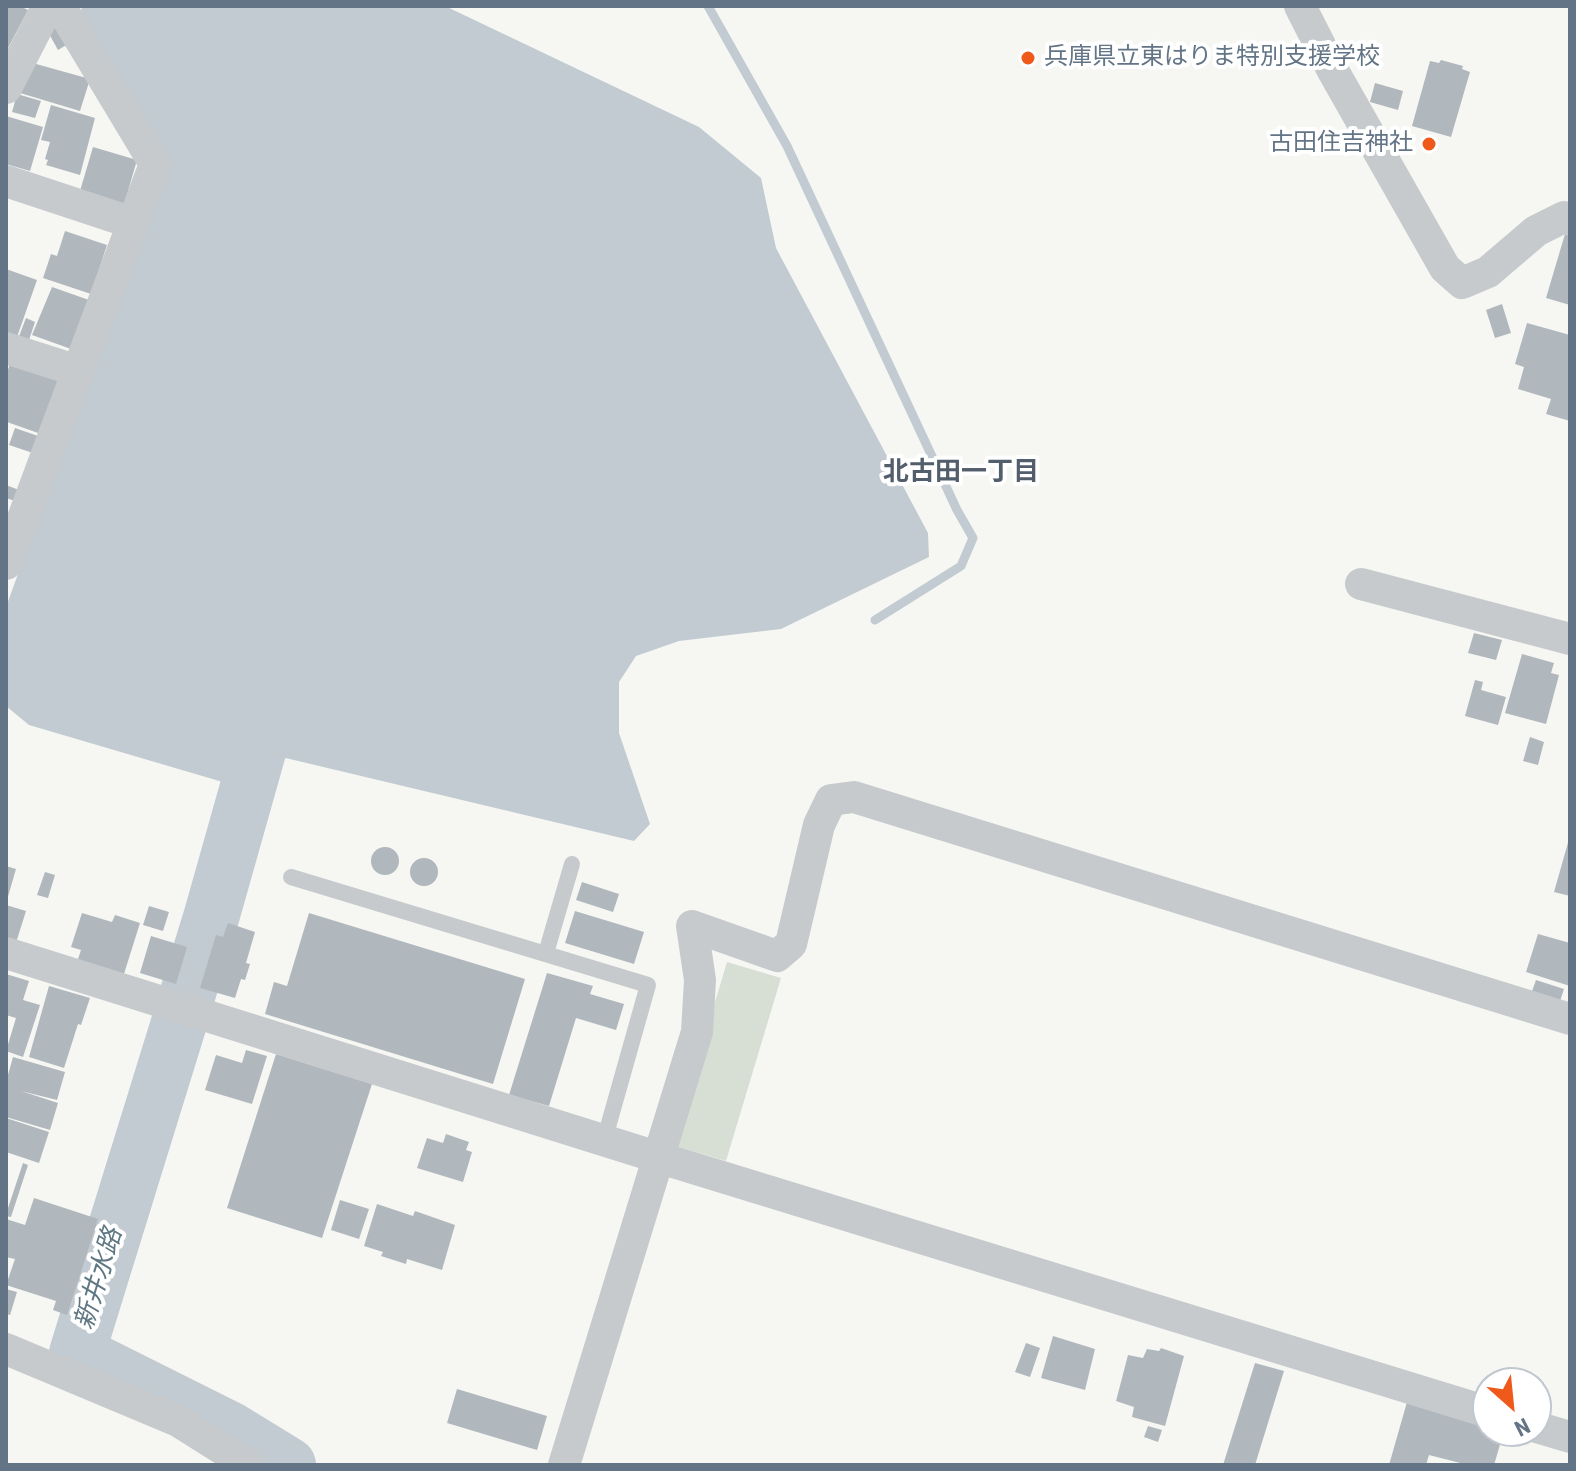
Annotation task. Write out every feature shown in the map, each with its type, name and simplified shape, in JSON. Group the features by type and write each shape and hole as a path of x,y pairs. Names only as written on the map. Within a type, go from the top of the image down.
{"street":[{"path":"6,88 48,6"},
{"path":"6,564 155,164 60,6"},
{"path":"1300,6 1332,69 1445,268 1462,283 1488,272 1536,231 1564,217 1570,219"},
{"path":"6,181 133,223"},
{"path":"6,348 78,371"},
{"path":"1361,584 1570,639"},
{"path":"564,1465 697,1032 700,980 692,926 777,956 791,944 819,825 831,800 854,797 1570,1019"},
{"path":"6,953 604,1141 1472,1407"},
{"path":"6,1349 178,1421 248,1465"}],"lane":[{"path":"546,953 572,864"},
{"path":"291,877 648,985 604,1141"}],"shaded area":[{"path":"82,6 445,6 699,127 761,178 776,248 928,533 929,557 781,629 679,641 636,656 619,682 619,733 650,824 634,841 252,750 243,788 29,725 6,706 6,607 168,162 80,17"},
{"path":"727,962 781,978 726,1161 672,1145"}],"building":[{"path":"6,6 20,6 28,10 6,52"},
{"path":"58,26 68,44 58,50 48,32"},
{"name":"古田住吉神社","path":"1441,60 1463,66 1462,69 1470,72 1451,137 1412,126 1430,61 1439,63"},
{"path":"29,62 90,79 80,111 20,93"},
{"path":"1375,83 1403,91 1398,110 1370,102"},
{"path":"17,94 41,101 35,118 12,112"},
{"path":"51,105 95,118 80,175 46,165 50,142 41,140"},
{"path":"6,116 43,127 30,171 6,164"},
{"path":"93,147 137,160 124,205 80,191"},
{"path":"65,231 107,245 91,294 43,278 51,254 57,256"},
{"path":"1565,234 1570,236 1570,305 1546,298"},
{"path":"6,269 37,280 17,337 6,333"},
{"path":"52,287 89,300 71,349 32,335"},
{"path":"1502,304 1511,333 1495,338 1486,310"},
{"path":"26,318 35,322 28,343 18,339"},
{"path":"1527,323 1570,335 1570,421 1546,414 1551,399 1518,389 1524,367 1515,364"},
{"path":"10,364 59,381 41,434 7,422 6,375"},
{"path":"15,428 38,436 33,453 9,445"},
{"path":"6,485 19,490 15,501 6,498"},
{"path":"1474,633 1502,640 1496,660 1468,653"},
{"path":"1522,654 1554,663 1551,673 1559,675 1546,724 1505,713"},
{"path":"1475,680 1483,682 1481,690 1506,697 1498,725 1465,716"},
{"path":"1530,737 1544,742 1538,765 1523,761"},
{"path":"1570,839 1570,896 1554,892"},
{"path":"385,847 395,851 399,861 395,871 385,875 375,871 371,861 375,851"},
{"path":"424,858 434,862 438,872 434,882 424,886 414,882 410,872 414,862"},
{"path":"6,866 16,869 7,900 6,900"},
{"path":"45,872 55,875 48,898 37,895"},
{"path":"582,882 619,894 613,912 576,900"},
{"path":"6,905 26,911 15,946 6,943"},
{"path":"149,906 169,912 163,931 143,925"},
{"path":"575,911 644,932 634,964 565,943"},
{"path":"82,913 112,922 115,915 140,923 123,977 77,962 81,950 71,947"},
{"path":"309,913 525,979 493,1084 265,1014 274,982 287,986"},
{"path":"228,923 255,932 246,963 250,964 235,998 200,988 216,935 223,937"},
{"path":"1538,934 1570,943 1570,986 1526,972"},
{"path":"151,936 187,947 176,984 140,973"},
{"path":"547,973 593,986 590,994 624,1004 616,1030 576,1018 549,1106 509,1095"},
{"path":"6,974 29,981 23,1000 40,1005 23,1057 6,1051 16,1018 6,1015"},
{"path":"1536,980 1564,989 1559,1004 1531,994"},
{"path":"49,986 90,998 64,1068 29,1057"},
{"path":"246,1050 267,1056 252,1104 205,1090 216,1055 242,1063"},
{"path":"276,1054 372,1084 322,1238 227,1208"},
{"path":"13,1057 65,1072 57,1100 21,1091 58,1103 50,1130 6,1117 6,1082"},
{"path":"6,1118 49,1132 39,1163 6,1152"},
{"path":"446,1134 469,1142 466,1150 472,1152 463,1182 417,1168 427,1138 443,1143"},
{"path":"23,1163 28,1165 11,1217 6,1216 6,1214"},
{"path":"34,1198 98,1219 67,1315 53,1310 56,1301 6,1285 15,1259 6,1257 6,1219 25,1225"},
{"path":"340,1200 369,1209 359,1239 331,1230"},
{"path":"377,1204 413,1216 415,1211 455,1225 442,1270 407,1259 406,1264 381,1256 383,1252 364,1246"},
{"path":"6,1289 17,1292 10,1315 6,1314"},
{"path":"1053,1336 1095,1349 1085,1390 1041,1378"},
{"path":"1026,1343 1040,1348 1030,1377 1015,1372"},
{"path":"1161,1348 1184,1356 1165,1426 1132,1417 1134,1407 1116,1401 1128,1355 1143,1358 1147,1349 1159,1351"},
{"path":"1255,1363 1284,1371 1255,1465 1223,1465"},
{"path":"457,1389 547,1416 537,1450 447,1423"},
{"path":"1407,1402 1472,1420 1472,1447 1499,1447 1494,1465 1468,1465 1429,1455 1426,1465 1389,1465"},
{"path":"1148,1426 1162,1430 1158,1442 1144,1437"}],"waterway":[{"path":"708,6 787,146 957,510 973,538 961,566 875,620"},
{"name":"新井水路","path":"187,996 261,741"},
{"name":"新井水路","path":"179,1023 77,1353 231,1430 288,1465"}],"place":[{"name":"兵庫県立東はりま特別支援学校","path":"1028,58"},
{"name":"古田住吉神社","path":"1429,144"}],"district":[{"name":"北古田一丁目","path":"961,473"}]}
